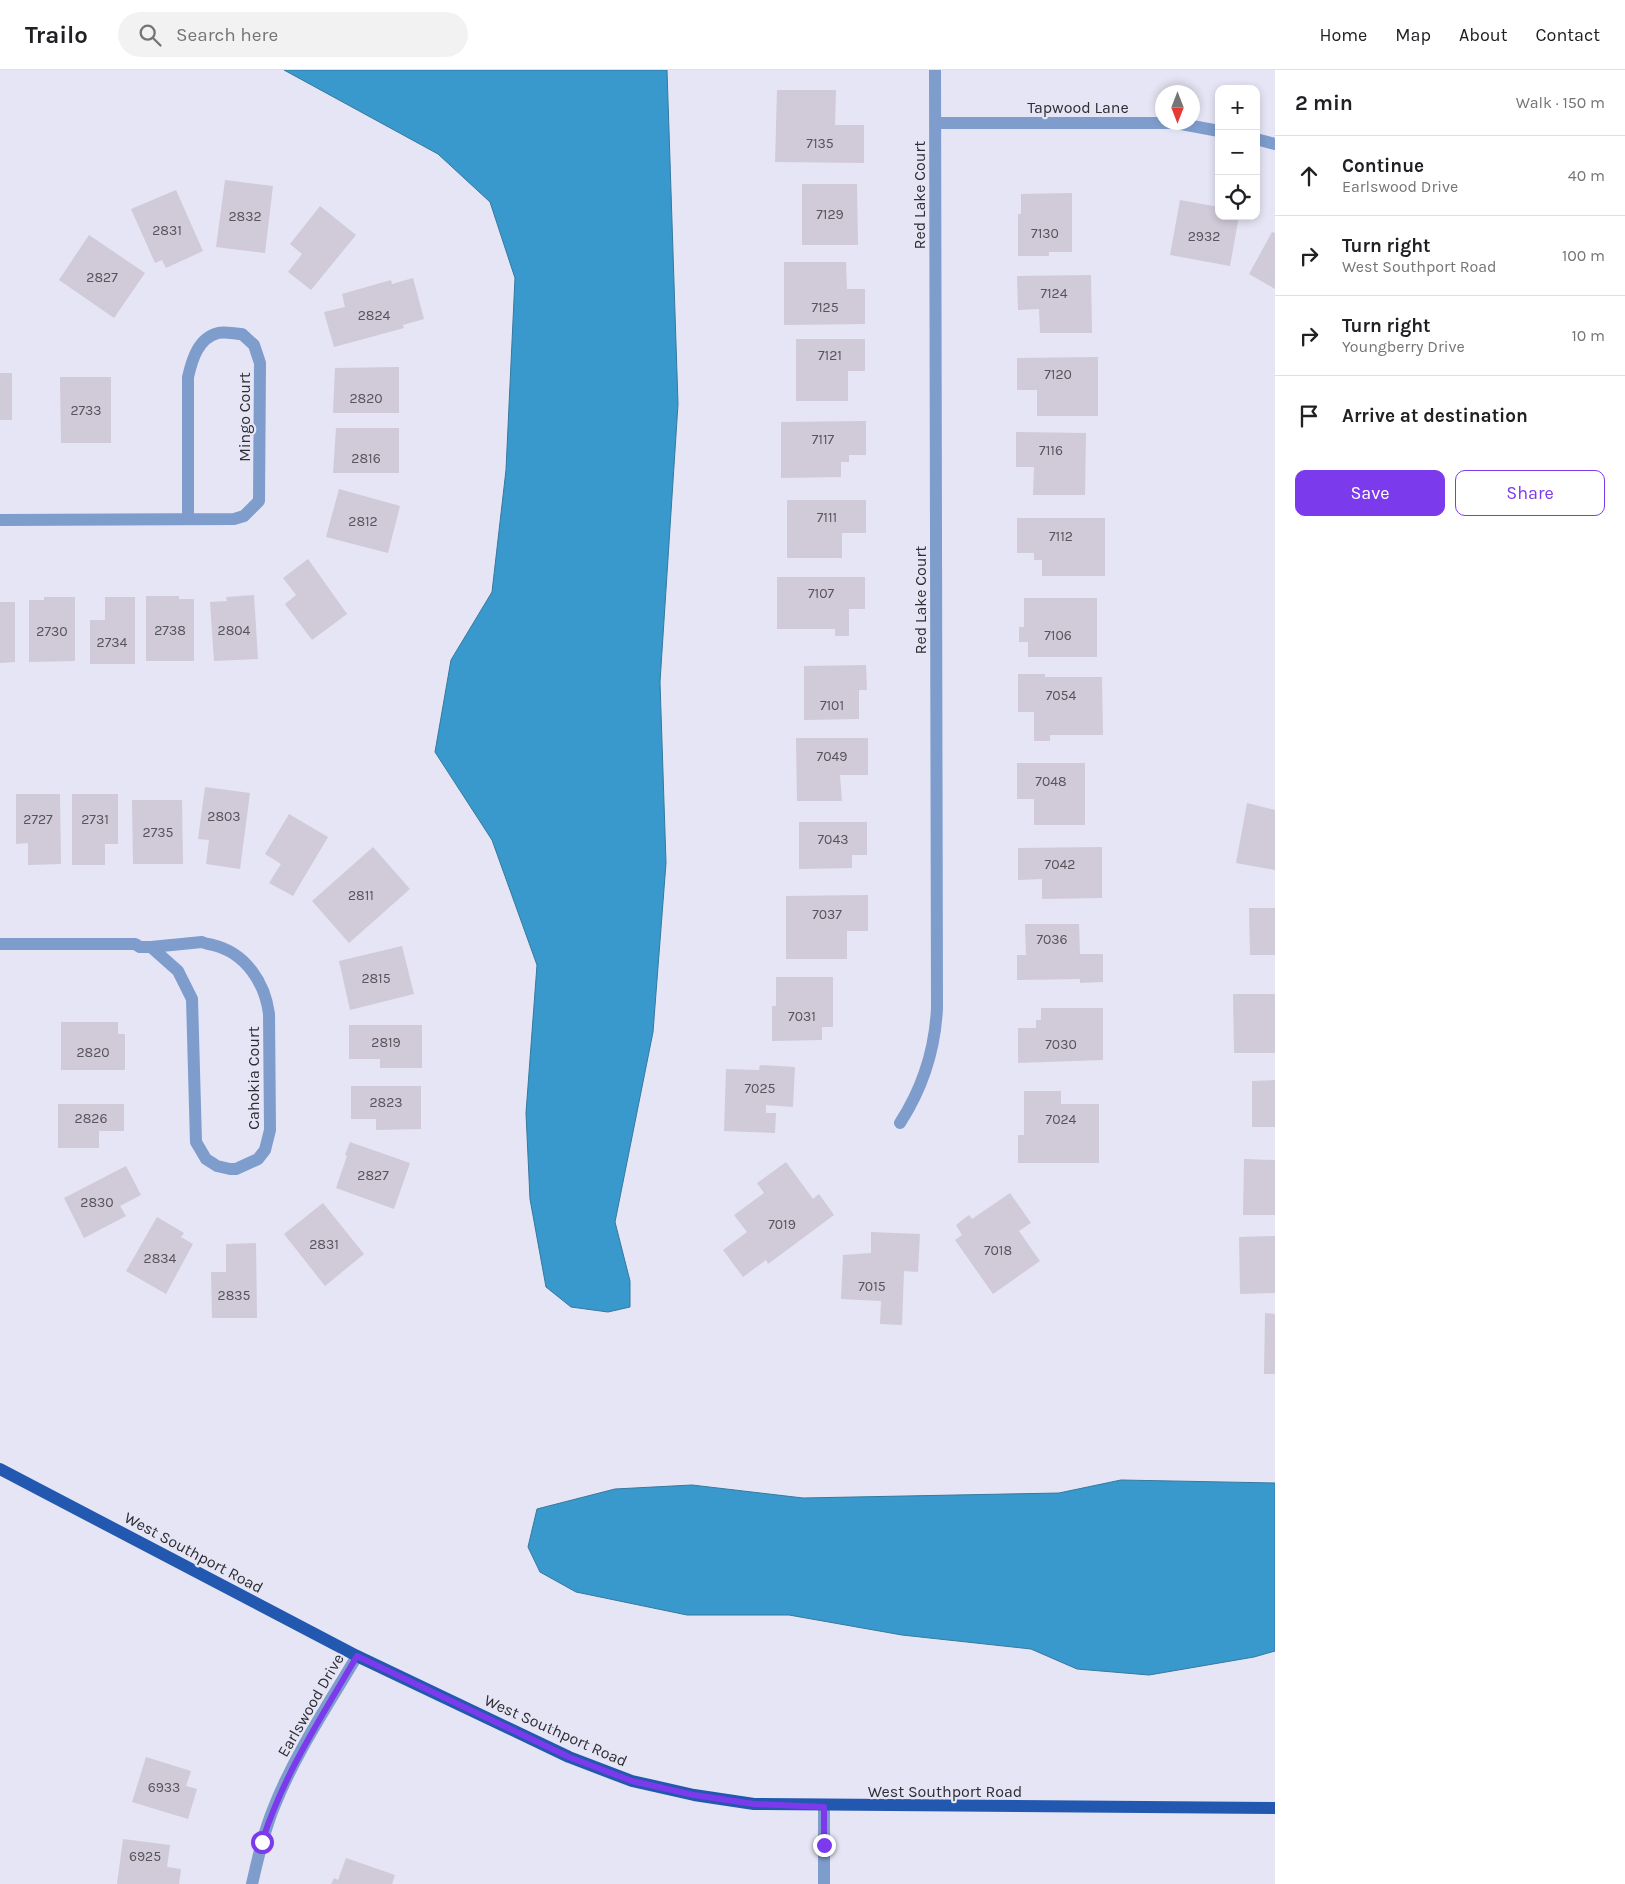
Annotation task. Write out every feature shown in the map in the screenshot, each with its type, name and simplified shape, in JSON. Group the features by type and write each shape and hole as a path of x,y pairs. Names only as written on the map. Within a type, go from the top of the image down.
{"main road":[{"name":"West Southport Road","path":"0,1468 357,1656 569,1757 632,1781 694,1795 754,1804 824,1807 1275,1808"}],"street":[{"name":"Red Lake Court","path":"900,1123 922,1082 934,1038 937,1008 935,70"},
{"name":"Tapwood Lane","path":"936,124 1176,124 1215,130"},
{"path":"1260,140 1275,144"},
{"name":"Mingo Court","path":"0,520 234,519 244,516 259,501 260,363 254,345 242,334 218,333 203,342 193,356 188,376 188,519"},
{"name":"Cahokia Court","path":"0,944 134,944 140,947 152,947 202,942 214,944 238,957 254,972 265,992 269,1014 269,1138 265,1150 253,1162 236,1169 217,1166 202,1154 196,1142 192,999 178,971 152,947"},
{"name":"Earlswood Drive","path":"252,1884 262,1842 274,1805 293,1766 357,1656"},
{"path":"824,1807 824,1884"}],"water":[{"path":"284,70 667,70 678,404 660,682 666,863 653,1032 615,1222 630,1281 630,1307 608,1312 571,1307 546,1287 530,1199 526,1113 537,965 492,840 435,752 451,660 492,592 506,470 515,278 490,202 438,154"},
{"path":"1121,1480 1275,1483 1275,1651 1254,1657 1149,1675 1077,1669 1031,1649 902,1635 789,1615 687,1615 576,1592 540,1572 528,1547 537,1509 615,1489 692,1485 803,1498 1059,1493"}],"building":[{"path":"777,90 836,90 835,125 864,125 864,163 775,162"},
{"path":"225,180 273,186 265,253 216,247"},
{"path":"802,184 857,184 858,245 802,245"},
{"path":"176,190 203,251 166,268 162,260 155,263 131,209"},
{"path":"1072,193 1072,252 1049,252 1049,256 1018,256 1018,214 1021,214 1021,194"},
{"path":"1180,200 1215,206 1215,220 1238,220 1230,266 1170,255"},
{"path":"320,206 356,235 311,290 288,272 302,254 290,244"},
{"path":"1272,232 1275,233 1275,289 1249,274"},
{"path":"89,235 145,273 114,318 59,280"},
{"path":"784,262 846,262 847,289 865,289 865,324 784,325"},
{"path":"1091,275 1092,333 1040,333 1039,309 1018,310 1017,276"},
{"path":"413,278 424,319 403,325 404,328 334,347 324,312 345,307 342,294 391,280 392,284"},
{"path":"796,339 865,339 865,371 848,371 848,401 796,401"},
{"path":"1098,357 1098,416 1037,416 1037,390 1017,390 1017,358"},
{"path":"399,367 399,413 333,413 335,368"},
{"path":"0,373 12,373 12,420 0,420"},
{"path":"60,377 111,377 111,443 61,443"},
{"path":"866,421 866,455 849,455 849,462 841,462 841,477 781,478 781,422"},
{"path":"336,428 399,428 399,473 333,473"},
{"path":"1016,432 1086,433 1085,495 1033,495 1034,467 1016,467"},
{"path":"339,489 400,506 388,553 326,537"},
{"path":"787,500 866,500 866,533 842,533 842,558 787,558"},
{"path":"1017,518 1105,518 1105,576 1042,576 1042,560 1034,560 1034,553 1017,553"},
{"path":"308,559 347,614 312,640 285,604 296,595 283,578"},
{"path":"777,577 865,577 865,609 849,609 849,636 835,636 835,629 777,629"},
{"path":"254,595 258,659 214,661 210,602 227,601 226,597"},
{"path":"146,596 179,596 179,599 194,599 194,661 146,661"},
{"path":"44,597 75,597 75,661 29,662 29,600 44,600"},
{"path":"105,597 135,597 135,664 90,664 90,620 105,620"},
{"path":"1024,598 1097,598 1097,657 1028,657 1028,642 1019,642 1019,627 1024,627"},
{"path":"0,602 15,602 15,662 0,663"},
{"path":"866,665 867,690 859,690 859,719 804,720 804,666"},
{"path":"1018,674 1045,674 1045,677 1102,677 1103,735 1050,735 1050,741 1034,741 1034,712 1018,712"},
{"path":"796,738 868,738 868,775 840,775 842,801 797,801"},
{"path":"1017,763 1085,763 1085,825 1034,825 1034,799 1017,799"},
{"path":"205,787 250,793 240,869 206,864 209,840 198,839"},
{"path":"16,794 60,794 61,864 28,865 28,843 16,844"},
{"path":"72,794 118,794 118,844 105,844 105,865 72,865"},
{"path":"132,800 182,800 183,864 133,864"},
{"path":"1247,803 1275,810 1275,870 1236,863"},
{"path":"289,814 328,837 293,896 269,883 281,864 265,854"},
{"path":"799,822 867,822 867,855 852,855 852,868 799,869"},
{"path":"373,847 410,889 349,943 312,901"},
{"path":"1102,847 1102,898 1042,899 1042,879 1018,880 1018,848"},
{"path":"868,895 868,931 847,931 847,959 786,959 786,896"},
{"path":"1249,908 1275,908 1275,955 1250,955"},
{"path":"1025,924 1079,924 1080,954 1103,954 1103,982 1080,983 1080,979 1017,980 1017,955 1026,955"},
{"path":"402,946 414,994 350,1010 339,961"},
{"path":"776,977 833,977 833,1027 822,1027 822,1040 772,1041 772,1006 776,1006"},
{"path":"1233,994 1275,994 1275,1053 1234,1053"},
{"path":"1041,1008 1103,1008 1103,1060 1018,1063 1018,1028 1036,1028 1036,1020 1041,1020"},
{"path":"61,1022 118,1022 118,1034 125,1034 125,1070 61,1070"},
{"path":"349,1025 422,1025 422,1068 380,1068 380,1059 349,1059"},
{"path":"760,1065 795,1067 793,1107 766,1105 766,1113 776,1113 775,1133 724,1131 726,1069 759,1070"},
{"path":"1275,1080 1275,1127 1252,1127 1252,1081"},
{"path":"351,1086 421,1086 421,1129 376,1130 376,1119 351,1119"},
{"path":"1024,1091 1061,1091 1061,1104 1099,1104 1099,1163 1018,1163 1018,1135 1024,1135"},
{"path":"58,1104 124,1104 124,1131 99,1131 99,1148 58,1148"},
{"path":"350,1142 410,1163 394,1209 336,1188"},
{"path":"1244,1159 1275,1160 1275,1215 1243,1215"},
{"path":"786,1162 813,1199 819,1194 834,1215 768,1264 766,1260 743,1277 723,1250 747,1232 734,1215 764,1193 757,1183"},
{"path":"126,1166 141,1195 120,1206 126,1216 84,1238 64,1198"},
{"path":"1010,1193 1031,1223 1019,1231 1040,1261 993,1294 955,1240 962,1235 956,1225 969,1215 972,1219"},
{"path":"323,1203 364,1254 325,1286 284,1234"},
{"path":"157,1217 184,1233 181,1237 193,1244 166,1294 126,1271"},
{"path":"871,1232 920,1234 918,1272 904,1271 902,1325 880,1324 881,1301 841,1299 843,1255 871,1253"},
{"path":"1275,1236 1275,1293 1240,1294 1239,1237"},
{"path":"256,1243 257,1318 212,1318 211,1272 226,1272 226,1244"},
{"path":"1265,1313 1275,1314 1275,1374 1264,1374"},
{"path":"146,1757 191,1771 186,1786 197,1789 188,1819 132,1802"},
{"path":"123,1839 170,1845 167,1867 181,1869 179,1884 117,1884"},
{"path":"346,1858 395,1875 392,1884 331,1884 334,1878 338,1880"}],"route":[{"path":"262,1842 274,1805 293,1766 357,1656 569,1757 632,1781 694,1795 754,1804 824,1807 824,1845"}]}
